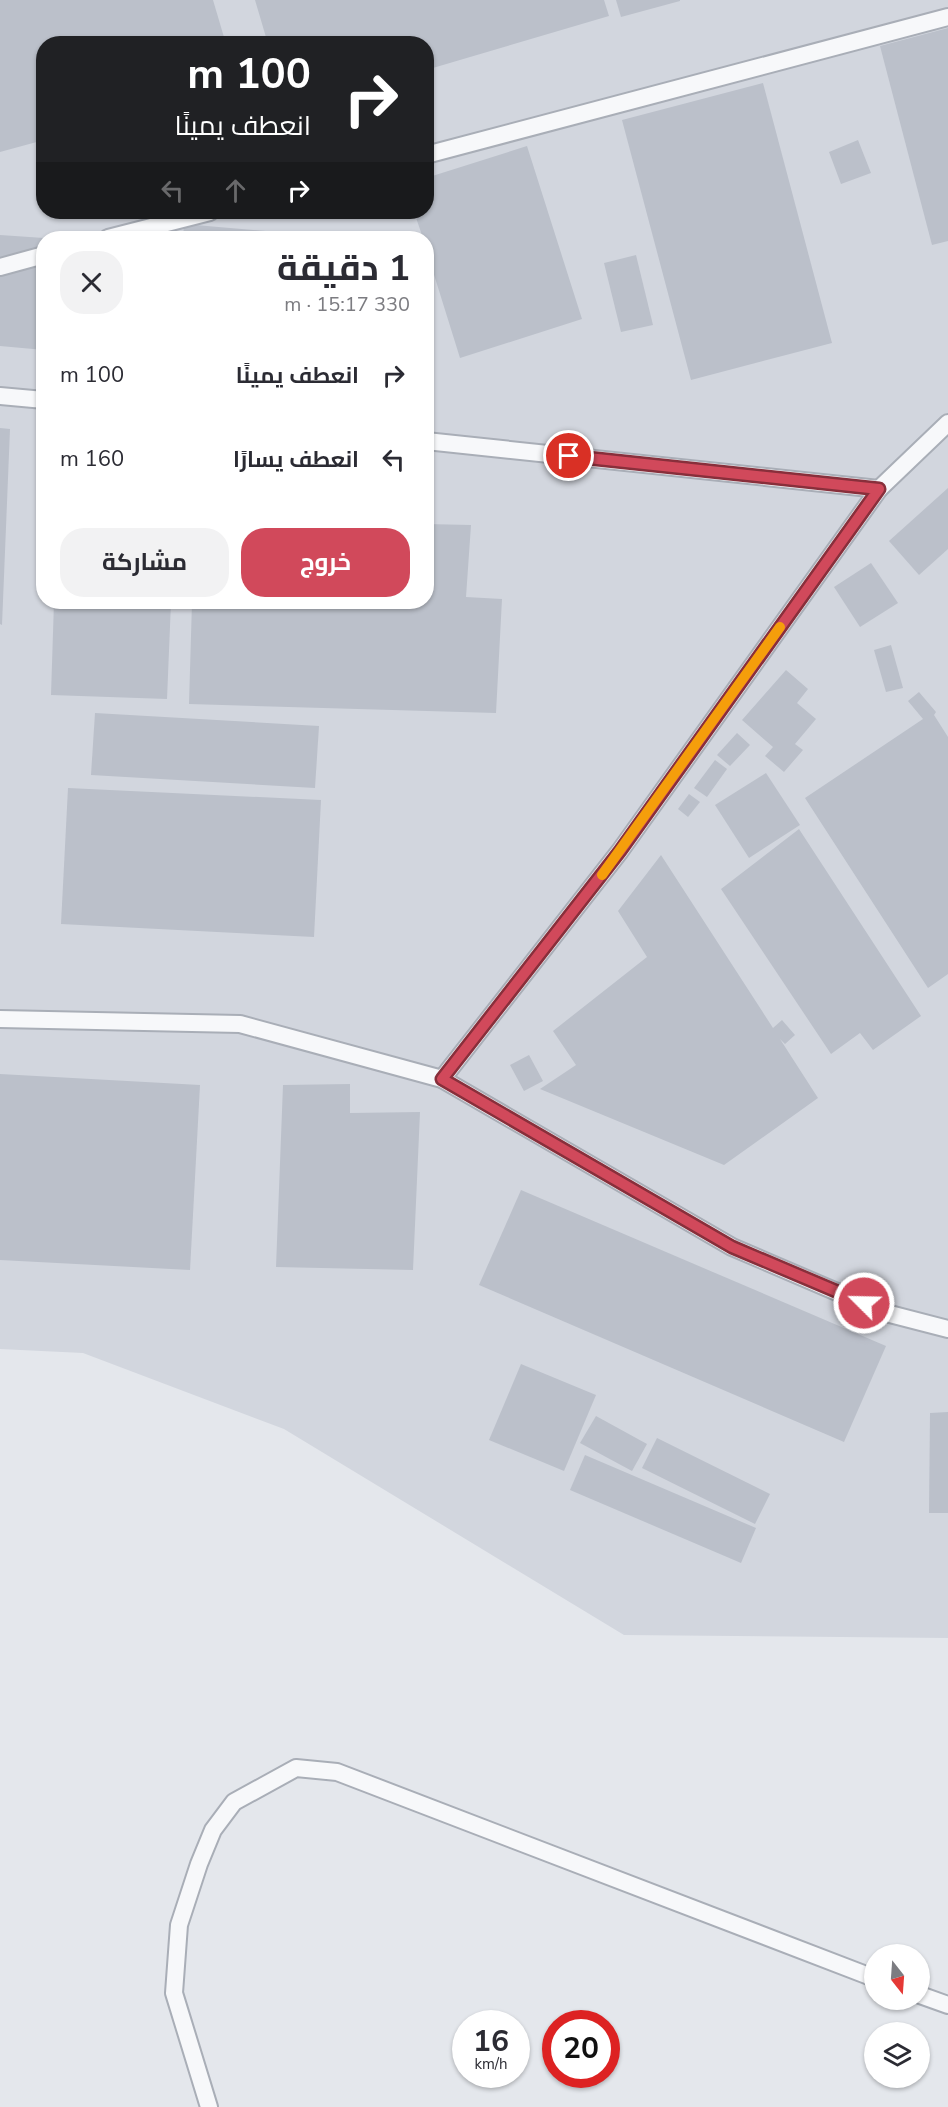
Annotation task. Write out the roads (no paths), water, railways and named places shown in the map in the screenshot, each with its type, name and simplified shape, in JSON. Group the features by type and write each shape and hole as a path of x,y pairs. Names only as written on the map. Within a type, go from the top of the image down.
{"lane":[{"path":"434,153 948,17"},
{"path":"135,231 183,219"},
{"path":"0,267 36,257"},
{"path":"0,396 36,399"},
{"path":"442,1079 620,851 879,489 948,423"},
{"path":"434,442 879,489"},
{"path":"0,1019 240,1024 442,1079 732,1247 886,1313 948,1329"},
{"path":"209,2107 174,1993 179,1925 213,1830 234,1802 296,1768 337,1772 864,1974"},
{"path":"930,1999 948,2006"}]}
